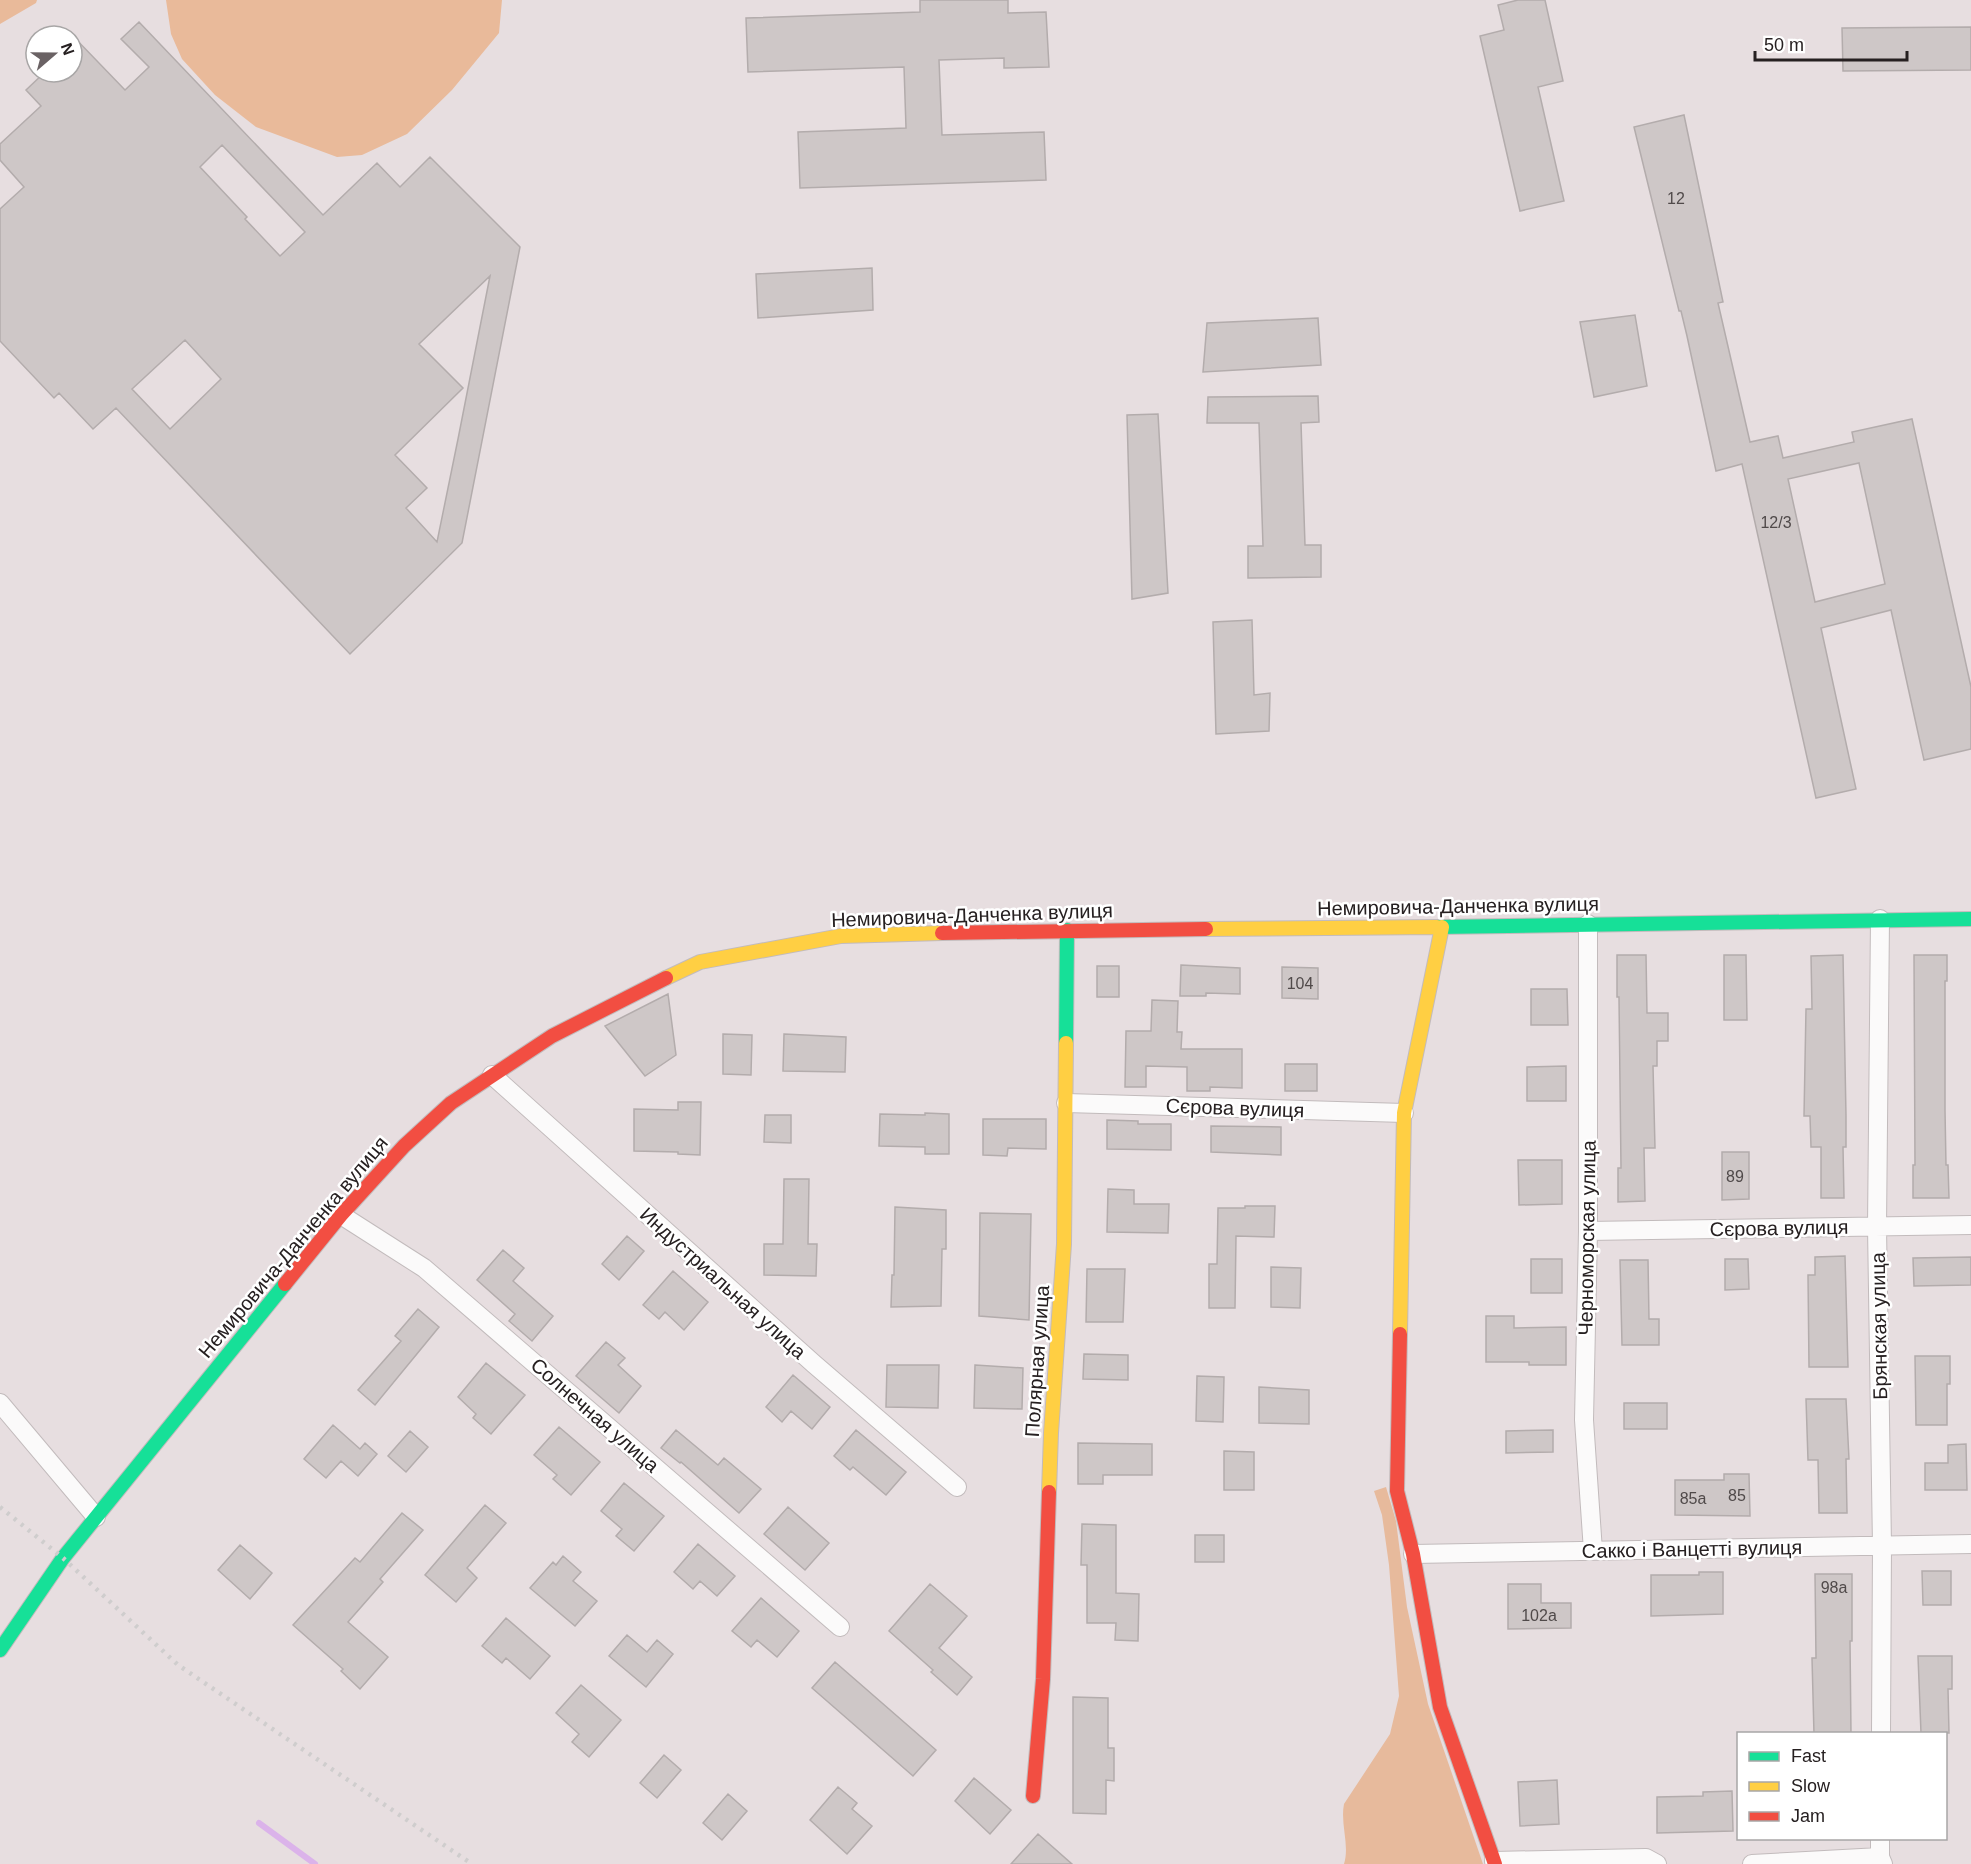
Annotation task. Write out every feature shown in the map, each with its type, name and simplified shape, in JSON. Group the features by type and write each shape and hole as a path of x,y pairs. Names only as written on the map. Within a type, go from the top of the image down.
{"street":[{"name":"Брянская улица","path":"1880,919 1877,1227 1882,1546 1881,1732"},
{"name":"Немировича-Данченка вулиця","path":"0,1650 63,1558 340,1215 404,1146 451,1103 552,1036 700,962 840,936 1067,930 1971,919"},
{"name":"Черноморская улица","path":"1588,924 1588,1231 1584,1420 1593,1551"},
{"path":"1442,927 1404,1113 1397,1491 1413,1554 1440,1707 1494,1863 1646,1858 1657,1864"},
{"name":"Полярная улица","path":"1033,1796 1042,1679 1051,1433 1064,1244 1067,930"},
{"name":"Индустриальная улица","path":"492,1076 814,1364 957,1487"},
{"name":"Сєрова вулиця","path":"1066,1103 1404,1113"},
{"name":"Солнечная улица","path":"340,1215 424,1268 840,1627"},
{"name":"Сєрова вулиця","path":"1588,1231 1971,1225"},
{"path":"0,1403 96,1517"},
{"name":"Сакко і Ванцетті вулиця","path":"1413,1554 1971,1544"},
{"path":"1752,1864 1881,1861 1880,1840"}],"shaded area":[{"path":"0,0 37,0 36,3 0,24"},
{"path":"166,0 502,0 499,33 452,90 407,134 362,155 337,157 256,127 215,95 182,59 171,34"},
{"path":"1386,1487 1396,1521 1407,1607 1428,1704 1483,1864 1344,1864 1346,1849 1344,1804 1390,1734 1399,1696 1389,1565 1382,1515 1374,1491"}],"building":[{"path":"920,0 1008,0 1008,13 1046,12 1049,67 1004,68 1004,58 939,60 942,135 1044,132 1046,180 800,188 798,132 906,128 904,67 748,72 746,18 920,12"},
{"path":"1518,0 1545,0 1563,81 1538,87 1564,201 1520,211 1480,36 1504,30 1498,5"},
{"path":"139,22 323,215 377,163 400,187 430,157 520,247 462,543 350,654 116,408 93,429 59,393 54,398 0,341 0,209 24,187 0,160 0,144 41,106 26,90 32,84 84,84 84,47 125,90 149,67 121,39","holes":["222,145 305,232 280,256 200,167","490,276 458,439 437,542 406,508 427,488 395,455 463,388 419,344","185,340 221,379 170,429 132,389"]},
{"path":"1971,27 1971,70 1843,71 1842,28"},
{"path":"1684,115 1723,302 1718,303 1750,442 1778,436 1783,458 1854,442 1852,432 1912,419 1971,687 1971,749 1924,760 1891,610 1821,628 1856,789 1816,798 1742,464 1716,471 1687,336 1634,127","holes":["1859,463 1885,584 1815,602 1788,479"]},
{"path":"872,268 873,310 758,318 756,274"},
{"path":"1635,315 1647,386 1594,397 1580,322"},
{"path":"1318,318 1321,365 1203,372 1207,323"},
{"path":"1318,396 1319,422 1301,423 1305,545 1321,545 1321,577 1248,578 1248,546 1263,546 1259,423 1207,423 1208,397"},
{"path":"1158,414 1168,593 1132,599 1127,415"},
{"path":"1252,620 1254,695 1270,693 1269,731 1216,734 1213,622"},
{"path":"1617,955 1646,955 1647,1013 1668,1013 1668,1041 1657,1041 1657,1066 1653,1066 1655,1148 1644,1148 1645,1201 1618,1202 1618,1168 1621,1168"},
{"path":"1724,955 1746,955 1747,1020 1724,1020"},
{"path":"1843,955 1846,1116 1846,1147 1843,1147 1844,1198 1821,1198 1821,1147 1811,1147 1810,1116 1804,1116 1806,1009 1812,1009 1811,956"},
{"path":"1914,955 1947,955 1945,1110 1949,1198 1913,1198 1913,1165 1915,1165"},
{"path":"1181,965 1240,968 1240,994 1206,993 1206,996 1180,996"},
{"path":"1097,966 1119,966 1119,997 1097,997"},
{"path":"1282,967 1318,968 1318,999 1282,998"},
{"path":"1531,989 1567,989 1568,1025 1531,1025"},
{"path":"668,994 676,1055 645,1076 605,1026"},
{"path":"1152,1000 1178,1001 1177,1032 1182,1032 1181,1049 1242,1049 1242,1088 1210,1087 1210,1091 1187,1091 1187,1067 1146,1066 1146,1087 1125,1087 1126,1031 1151,1031"},
{"path":"723,1034 752,1035 751,1075 723,1074"},
{"path":"784,1034 846,1037 845,1072 783,1071"},
{"path":"1285,1064 1317,1064 1317,1091 1285,1091"},
{"path":"1566,1066 1566,1101 1527,1101 1527,1067"},
{"path":"678,1102 701,1102 700,1155 634,1151 634,1109 678,1110"},
{"path":"925,1113 949,1114 949,1154 925,1154 925,1147 879,1146 880,1114 925,1115"},
{"path":"765,1115 791,1115 791,1143 764,1142"},
{"path":"983,1119 1046,1119 1046,1149 1008,1148 1007,1156 983,1155"},
{"path":"1107,1120 1138,1121 1138,1124 1171,1124 1171,1150 1107,1149"},
{"path":"1211,1126 1281,1127 1281,1155 1211,1152"},
{"path":"1722,1152 1749,1152 1749,1199 1722,1200"},
{"path":"1518,1160 1562,1160 1562,1204 1519,1205"},
{"path":"784,1179 809,1179 808,1244 817,1244 816,1276 764,1275 764,1244 783,1244"},
{"path":"1108,1189 1134,1190 1134,1204 1169,1204 1168,1233 1107,1232"},
{"path":"1245,1206 1275,1206 1274,1237 1236,1236 1235,1308 1209,1308 1209,1264 1217,1264 1218,1208 1245,1208"},
{"path":"895,1207 946,1210 946,1249 942,1249 941,1306 891,1307"},
{"path":"980,1213 1031,1214 1029,1320 979,1316"},
{"path":"627,1236 644,1251 619,1280 602,1264"},
{"path":"503,1250 524,1268 513,1281 553,1316 532,1341 509,1321 515,1314 477,1280"},
{"path":"1845,1256 1848,1367 1809,1367 1808,1275 1815,1275 1815,1257"},
{"path":"1971,1257 1971,1285 1914,1286 1913,1258"},
{"path":"1531,1259 1562,1259 1562,1293 1531,1293"},
{"path":"1725,1259 1748,1259 1749,1289 1725,1290"},
{"path":"1620,1260 1648,1260 1649,1319 1659,1319 1659,1345 1622,1345"},
{"path":"1271,1267 1301,1268 1300,1308 1271,1307"},
{"path":"1087,1269 1125,1269 1123,1322 1086,1322"},
{"path":"673,1271 708,1302 684,1330 665,1312 659,1319 643,1305"},
{"path":"418,1309 439,1327 375,1405 358,1390 401,1341 395,1336"},
{"path":"1486,1316 1514,1316 1514,1328 1566,1327 1566,1365 1486,1362"},
{"path":"606,1342 625,1358 618,1365 641,1386 619,1413 576,1376"},
{"path":"1084,1354 1128,1355 1128,1380 1083,1379"},
{"path":"1915,1356 1950,1356 1947,1425 1916,1425"},
{"path":"486,1363 525,1395 491,1434 473,1418 476,1414 458,1397"},
{"path":"887,1365 939,1365 938,1408 886,1407"},
{"path":"975,1365 1023,1368 1022,1409 974,1408"},
{"path":"793,1375 830,1407 812,1429 791,1411 782,1422 766,1407"},
{"path":"1197,1376 1224,1377 1223,1422 1196,1421"},
{"path":"1259,1387 1309,1390 1309,1424 1259,1423"},
{"path":"1806,1399 1846,1399 1849,1459 1846,1459 1847,1513 1819,1513 1818,1460 1808,1460"},
{"path":"1624,1403 1667,1403 1667,1429 1624,1429"},
{"path":"333,1425 360,1449 365,1443 377,1454 358,1476 341,1461 326,1478 304,1459"},
{"path":"559,1427 600,1462 571,1495 553,1479 557,1475 534,1455"},
{"path":"676,1430 718,1465 724,1458 761,1489 739,1513 681,1462 661,1448"},
{"path":"856,1430 906,1472 886,1495 853,1467 850,1470 834,1456"},
{"path":"1553,1430 1553,1452 1506,1453 1506,1431"},
{"path":"410,1431 428,1447 406,1472 388,1456"},
{"path":"1078,1443 1152,1444 1152,1475 1103,1475 1103,1484 1078,1484"},
{"path":"1966,1444 1967,1490 1925,1490 1925,1463 1948,1463 1948,1445"},
{"path":"1224,1451 1254,1452 1254,1490 1224,1490"},
{"path":"1724,1474 1749,1474 1750,1516 1675,1515 1675,1480 1724,1480"},
{"path":"624,1483 664,1516 634,1551 616,1536 622,1529 601,1511"},
{"path":"485,1505 506,1523 467,1568 477,1578 456,1602 425,1575"},
{"path":"788,1507 829,1543 805,1570 764,1534"},
{"path":"402,1513 423,1530 380,1579 383,1582 348,1622 388,1657 360,1689 341,1671 343,1669 293,1625 355,1558 360,1562"},
{"path":"1082,1524 1116,1525 1116,1593 1139,1594 1138,1641 1115,1640 1116,1623 1087,1623 1087,1565 1081,1565"},
{"path":"1195,1535 1224,1535 1224,1562 1195,1562"},
{"path":"698,1544 735,1576 717,1596 700,1581 693,1589 674,1572"},
{"path":"240,1545 272,1573 250,1599 218,1570"},
{"path":"563,1556 581,1572 573,1581 597,1601 575,1626 530,1588 553,1562 556,1565"},
{"path":"1922,1571 1951,1571 1951,1605 1923,1605"},
{"path":"1699,1572 1723,1572 1723,1614 1651,1616 1651,1575 1699,1575"},
{"path":"1815,1574 1852,1574 1851,1732 1814,1732 1812,1658 1816,1658"},
{"path":"930,1584 967,1616 939,1648 972,1677 957,1695 889,1631"},
{"path":"1508,1584 1541,1584 1541,1603 1571,1603 1571,1628 1508,1629"},
{"path":"761,1598 799,1631 777,1657 757,1640 751,1647 732,1631"},
{"path":"506,1618 550,1656 530,1679 506,1658 502,1663 482,1646"},
{"path":"627,1635 647,1652 657,1640 673,1654 646,1687 609,1656"},
{"path":"1918,1656 1952,1656 1952,1689 1948,1689 1949,1733 1921,1732"},
{"path":"835,1662 936,1750 913,1776 812,1688"},
{"path":"581,1685 621,1720 589,1757 572,1742 579,1734 556,1713"},
{"path":"1073,1697 1108,1698 1108,1748 1114,1748 1114,1781 1106,1780 1106,1814 1073,1813"},
{"path":"664,1755 681,1770 657,1798 640,1783"},
{"path":"974,1778 1011,1810 990,1834 955,1801"},
{"path":"1557,1780 1559,1824 1520,1826 1518,1782"},
{"path":"838,1787 857,1803 852,1809 872,1826 847,1854 810,1820"},
{"path":"1732,1791 1733,1831 1657,1833 1657,1797 1703,1796 1703,1792"},
{"path":"728,1794 747,1811 722,1840 703,1823"},
{"path":"1038,1834 1072,1864 1011,1864"}],"waterway":[{"path":"259,1823 315,1864"}],"railway":[{"path":"0,1507 63,1558 178,1665 472,1864"}],"traffic: fast":[{"path":"1437,927 1971,919"},
{"path":"1066,1043 1067,930"},
{"path":"0,1650 63,1558 285,1284"}],"traffic: slow":[{"path":"1206,929 1437,927"},
{"path":"1400,1334 1404,1113 1442,927"},
{"path":"666,978 700,962 841,936 942,933"},
{"path":"1049,1492 1064,1244 1066,1043"}],"traffic: jam":[{"path":"942,933 1206,929"},
{"path":"285,1284 341,1215 404,1146 451,1103 552,1036 666,978"},
{"path":"1400,1334 1397,1491 1413,1554 1440,1707 1495,1864"},
{"path":"1033,1796 1043,1679 1049,1492"}]}
